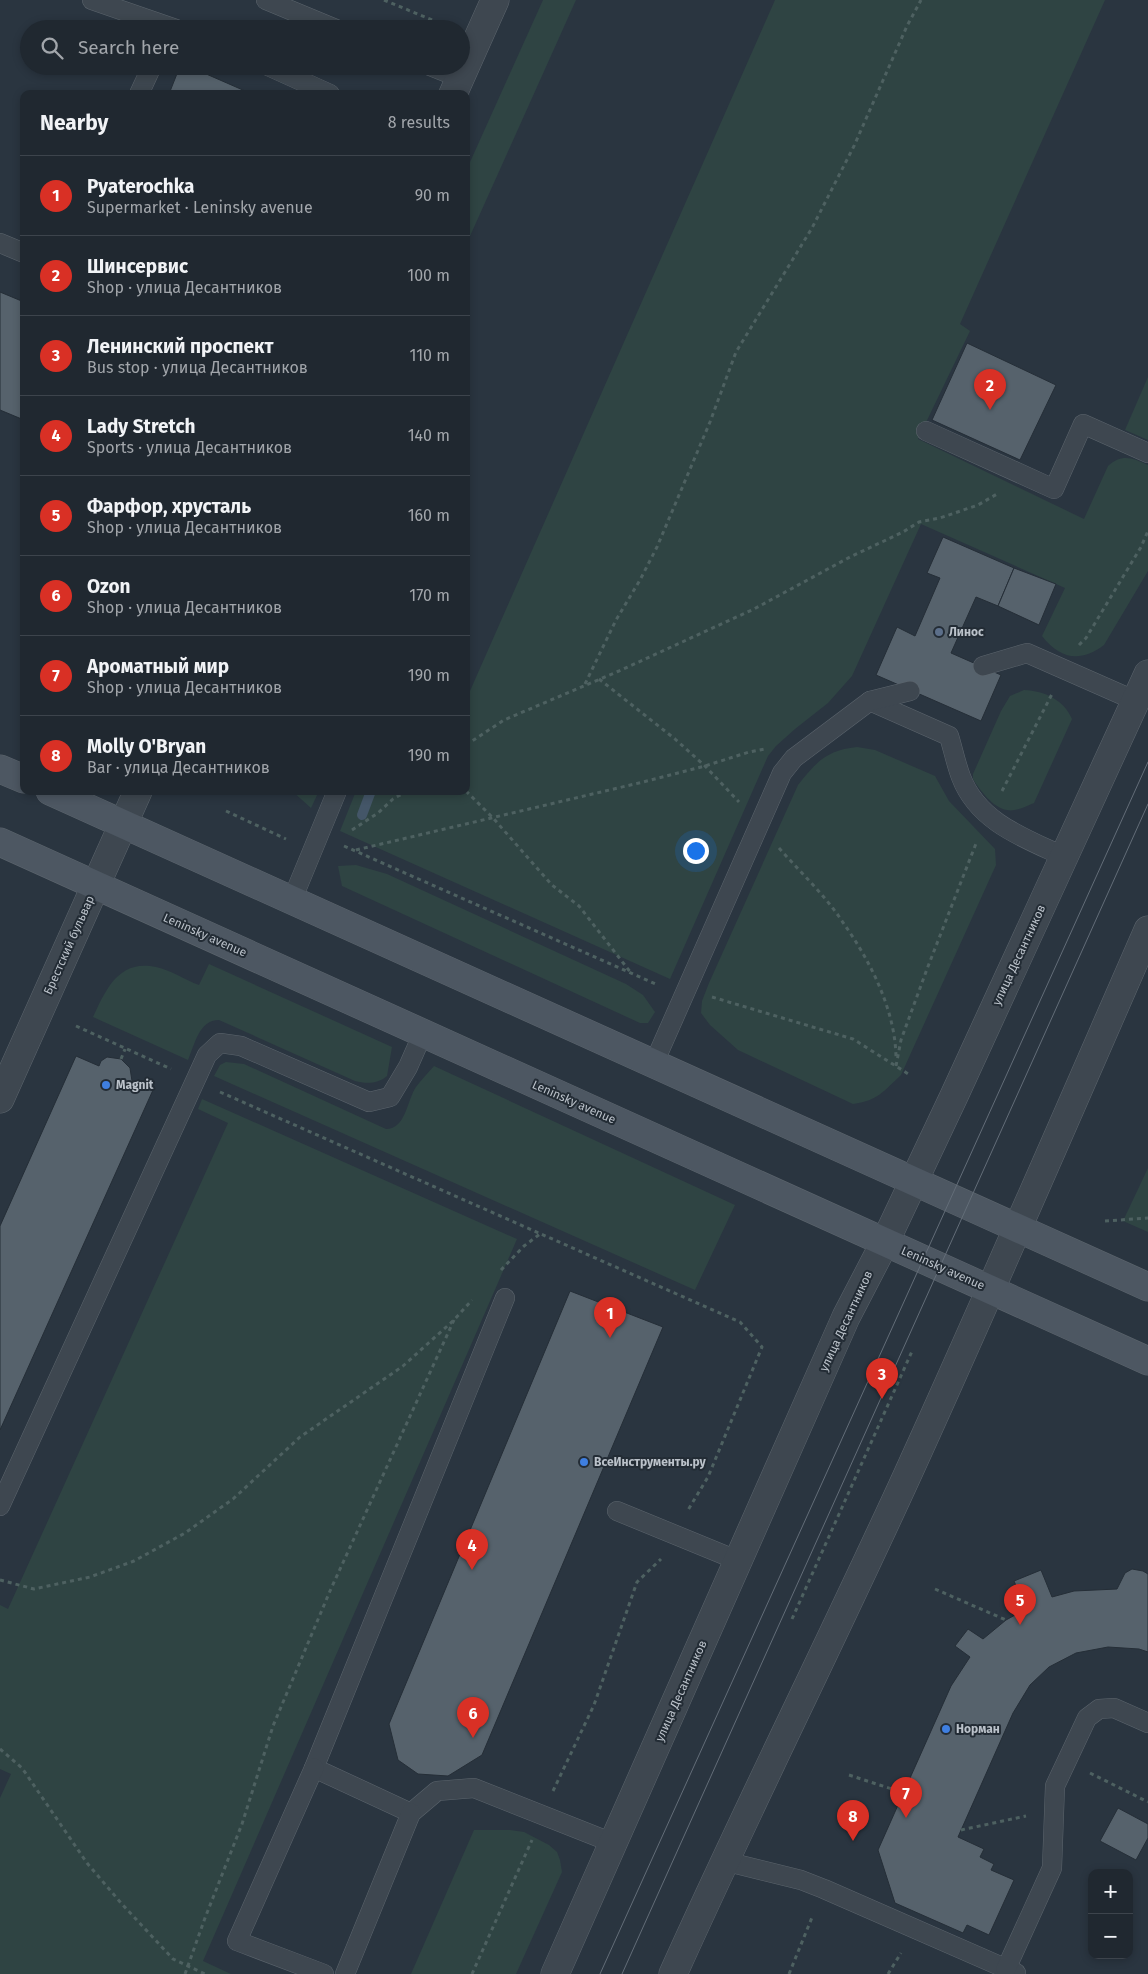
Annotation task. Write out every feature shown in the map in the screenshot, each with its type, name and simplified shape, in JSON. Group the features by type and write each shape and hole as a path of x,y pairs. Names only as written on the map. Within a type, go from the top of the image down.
{"main road":[{"path":"0,769 20,777"},
{"path":"59,795 1148,1287"},
{"name":"Leninsky avenue","path":"0,842 1148,1361"}],"street":[{"path":"470,55 495,0"},
{"name":"улица Десантников","path":"555,1974 846,1317 885,1242 1065,857 1148,674"},
{"name":"Брестский бульвар","path":"0,1100 136,795"},
{"path":"673,1974 724,1861 904,1482 1019,1228 1148,930"}],"lane":[{"path":"92,0 149,20"},
{"path":"266,0 314,20"},
{"path":"141,90 148,75"},
{"path":"288,75 321,90"},
{"path":"442,75 456,86"},
{"path":"0,243 20,251"},
{"path":"926,431 1054,489 1083,424 1148,454"},
{"path":"983,666 1027,654 1136,701"},
{"path":"654,1063 782,773 794,758 870,701 910,691"},
{"path":"870,701 949,736 961,777 971,796 988,816 1017,834 1065,857"},
{"path":"292,900 335,795"},
{"path":"0,1506 206,1055 220,1043 241,1046 369,1102 390,1097 408,1067 423,1033"},
{"path":"324,1974 237,1941 314,1768 505,1298"},
{"path":"617,1511 739,1561"},
{"path":"724,1861 801,1880 1012,1971 1052,1868 1056,1786 1087,1718 1099,1709 1114,1708 1148,1723"},
{"path":"314,1768 411,1813"},
{"path":"344,1974 411,1813 436,1791 474,1788 541,1816 613,1842"}],"path":[{"path":"384,0 432,20"},
{"path":"585,684 616,620 657,547 707,430 736,352 812,228 854,146 908,26 922,0"},
{"path":"470,742 504,720 619,671 754,608 919,522 940,518 978,505 1027,477"},
{"path":"355,850 686,771 748,752 771,748 794,758"},
{"path":"336,842 400,795"},
{"path":"470,795 493,818 552,885 579,906 632,973"},
{"path":"226,811 290,841 336,842 665,989 686,990 853,1039 910,1075"},
{"path":"76,1026 740,1322 762,1347 708,1477 685,1514"},
{"path":"121,1059 126,1049"},
{"path":"1105,1221 1148,1218"},
{"path":"498,1274 524,1246 541,1234"},
{"path":"0,1580 34,1588 90,1577 134,1561 185,1533 233,1499 300,1437 403,1366 454,1320 478,1294"},
{"path":"185,1974 242,1824 273,1726 330,1591 454,1320"},
{"path":"792,1619 913,1349"},
{"path":"551,1796 594,1705 636,1582 660,1562 663,1555"},
{"path":"935,1589 1006,1620"},
{"path":"0,1749 22,1768 87,1863 121,1903 173,1960 205,1974"},
{"path":"1067,1762 1148,1802"},
{"path":"849,1775 904,1793"},
{"path":"961,1830 1054,1810"},
{"path":"472,1974 534,1834"},
{"path":"789,1974 824,1889"}],"green space":[{"path":"543,0 576,0 470,236 470,162"},
{"path":"775,0 1105,0 960,324 970,331 918,439 1084,519 1108,466 1123,458 1137,460 1148,465 1148,571 1104,645 1095,651 1079,656 1063,654 1056,650 1042,636 1065,588 921,524 852,676 828,703 795,729 768,756 670,979 340,831 354,795 470,795 470,691"},
{"path":"1148,377 1148,440 1125,430"},
{"path":"1024,690 1039,692 1053,698 1069,712 1072,719 1034,803 1017,809 1007,810 997,806 987,798 973,779 973,774 1001,711 1010,696"},
{"path":"857,747 875,750 935,776 949,801 995,849 996,865 901,1075 874,1098 853,1104 738,1050 710,1025 701,1013 702,1001 709,983 798,785 817,764 830,754"},
{"path":"296,795 317,795 311,808"},
{"path":"356,865 387,874 626,984 643,995 655,1012 648,1023 640,1023 342,886 338,866"},
{"path":"209,964 392,1047 387,1076 380,1081 372,1083 355,1081 219,1020 212,1021 202,1028 188,1060 93,1017 109,987 123,972 143,966 162,968 199,985"},
{"path":"226,1062 244,1064 386,1129 393,1128 402,1119 416,1087 434,1066 735,1205 695,1290 214,1076 220,1065"},
{"path":"202,1099 517,1239 203,1961 231,1974 0,1974 0,1798 11,1774 0,1769 0,1605 8,1609 228,1123 198,1109"},
{"path":"1148,1168 1148,1232 1123,1221"},
{"path":"474,1830 524,1832 549,1845 557,1852 562,1872 516,1974 411,1974"}],"building":[{"path":"176,75 209,75 243,90 171,90"},
{"path":"0,292 20,300 20,418 0,410"},
{"path":"967,343 1056,385 1020,460 932,420"},
{"name":"Линос","path":"943,537 1014,568 998,606 976,597 951,653 1001,675 981,721 876,675 897,627 915,636 940,578 927,573"},
{"path":"1014,568 1056,584 1039,625 998,606"},
{"path":"76,1056 99,1066 101,1061 107,1057 121,1059 130,1068 132,1081 153,1090 0,1430 0,1226"},
{"path":"570,1291 663,1327 482,1755 448,1776 418,1774 398,1760 389,1724"},
{"path":"1132,1569 1148,1574 1148,1652 1139,1649 1108,1647 1076,1653 1049,1667 1030,1685 1013,1713 958,1837 984,1849 980,1857 994,1864 991,1870 1014,1880 989,1935 967,1925 963,1933 895,1903 878,1850 951,1686 970,1657 955,1646 968,1629 983,1639 1006,1620 1026,1609 1014,1581 1041,1570 1052,1597 1074,1591 1117,1589 1125,1573"},
{"path":"1118,1808 1148,1824 1148,1838 1136,1860 1100,1841"}],"waterway":[{"path":"362,815 370,795"}],"tram line":[{"path":"600,1974 1148,762"},
{"path":"622,1974 1148,804"}],"place":[{"name":"Шинсервис","path":"990,410"},
{"name":"Линос","path":"939,632"},
{"name":"Magnit","path":"106,1085"},
{"name":"Pyaterochka","path":"610,1338"},
{"name":"Ленинский проспект","path":"882,1399"},
{"name":"ВсеИнструменты.ру","path":"584,1462"},
{"name":"Lady Stretch","path":"472,1570"},
{"name":"Фарфор, хрусталь","path":"1020,1625"},
{"name":"Норман","path":"946,1729"},
{"name":"Ozon","path":"473,1738"},
{"name":"Ароматный мир","path":"906,1818"},
{"name":"Molly O'Bryan","path":"853,1841"}]}
